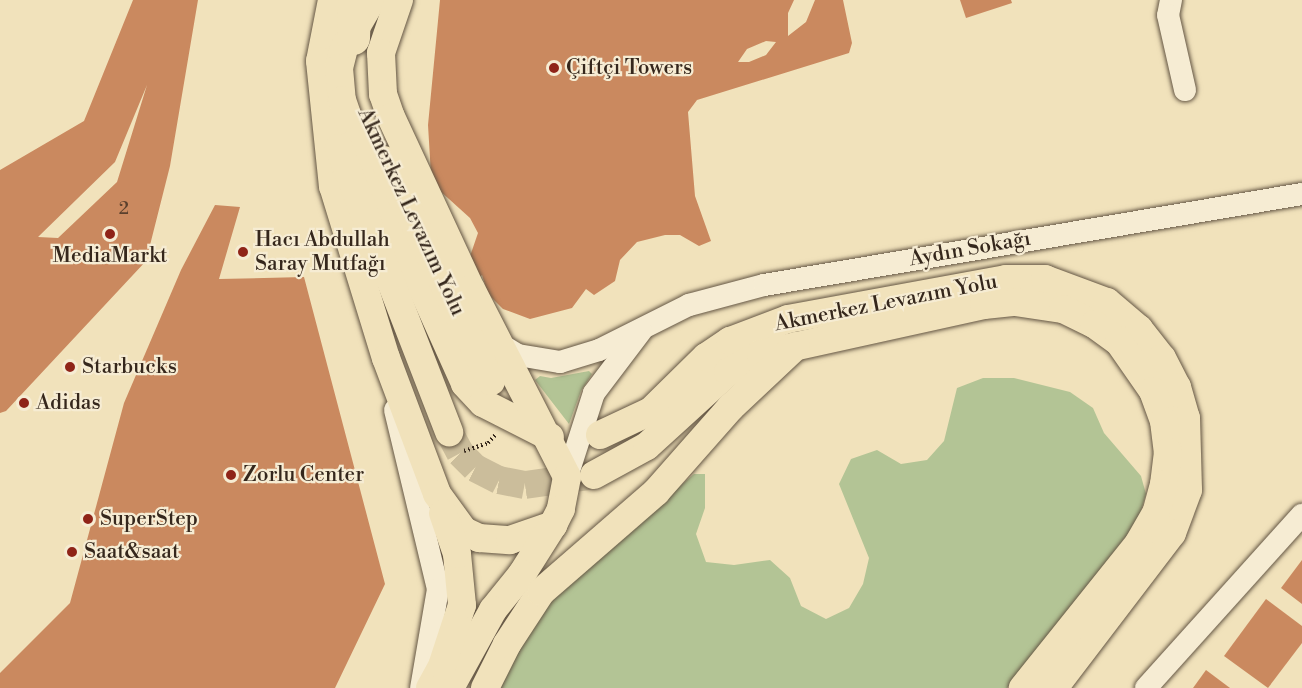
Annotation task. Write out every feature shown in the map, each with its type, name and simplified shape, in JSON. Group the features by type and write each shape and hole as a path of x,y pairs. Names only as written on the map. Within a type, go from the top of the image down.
{"highway":[{"path":"353,38 354,0"}],"main road":[{"path":"332,0 320,61 328,118 333,186 386,358 438,494 457,554 462,605 442,666 430,688"},
{"path":"372,0 353,38 344,48 339,68 342,100 453,364 465,384 483,403 550,437"},
{"path":"399,0 381,53 383,94 408,158 498,343 550,437 581,476 522,574 492,610 450,688"},
{"name":"Akmerkez Levazım Yolu","path":"353,38 352,72 358,98 386,164 491,381"},
{"name":"Akmerkez Levazım Yolu","path":"328,118 452,443"},
{"name":"Akmerkez Levazım Yolu","path":"600,435 651,411 706,357 730,341 788,319 1006,279 1045,279 1107,303 1139,329 1162,358 1177,387 1186,418 1188,490 1172,533 1054,688"},
{"name":"Akmerkez Levazım Yolu","path":"581,476 647,446 743,362 796,346 984,305 1027,303 1063,309 1094,324 1119,342 1137,364 1164,421 1168,452 1155,513 1139,543 1023,688"},
{"path":"485,688 507,644 541,592 656,492 731,407 796,346"},
{"path":"438,494 464,531 479,538 510,540 553,525"}],"street":[{"path":"1171,0 1168,15 1185,90"},
{"name":"Aydın Sokağı","path":"498,343 518,355 560,362 582,357 689,305 764,285 1302,194"},
{"name":"Aydın Sokağı","path":"581,476 594,393 644,328"},
{"path":"386,358 398,423 424,516 438,589 421,688"},
{"path":"1146,688 1302,515"}],"path":[{"path":"452,443 488,443 499,431"}],"green space":[{"path":"589,371 592,374 581,391 569,424 535,380 540,376 551,378"},
{"path":"983,378 1014,378 1070,392 1093,408 1104,433 1141,476 1146,494 1138,521 1007,688 498,688 540,605 694,474 705,474 705,508 696,534 706,562 734,565 770,560 790,578 801,606 826,619 849,608 863,584 869,558 839,484 851,459 877,450 901,464 927,460 944,441 957,388"}],"building":[{"path":"133,0 198,0 170,166 146,261 6,411 0,413 0,170 84,121","holes":["147,85 117,182 58,238 38,237 115,162"]},
{"path":"440,0 794,0 788,13 788,36 806,22 815,0 843,0 852,43 849,53 697,100 688,112 695,196 711,241 699,246 680,235 665,235 637,242 620,260 615,281 594,295 586,289 572,308 530,319 503,309 488,294 482,275 474,281 467,265 478,233 470,218 439,190 431,175 428,125","holes":["766,41 776,42 766,55 749,62 738,62 747,49"]},
{"path":"960,0 1011,0 1012,3 966,18"},
{"name":"Zorlu Center","path":"215,205 240,207 219,279 304,277 385,584 335,688 0,688 0,673 70,603 124,403 181,270"},
{"path":"1302,560 1302,604 1281,588"},
{"path":"1266,599 1302,626 1302,643 1268,688 1224,656"},
{"path":"1206,670 1230,688 1193,688"}],"tunnel":[{"path":"449,432 460,453 475,468 499,480 525,485 589,476"}],"place":[{"name":"Çiftçi Towers","path":"554,68"},
{"name":"MediaMarkt","path":"110,234"},
{"name":"Hacı Abdullah Saray Mutfağı","path":"243,252"},
{"name":"Starbucks","path":"70,367"},
{"name":"Adidas","path":"24,403"},
{"name":"Zorlu Center","path":"231,475"},
{"name":"SuperStep","path":"88,519"},
{"name":"Saat&saat","path":"72,552"}]}
